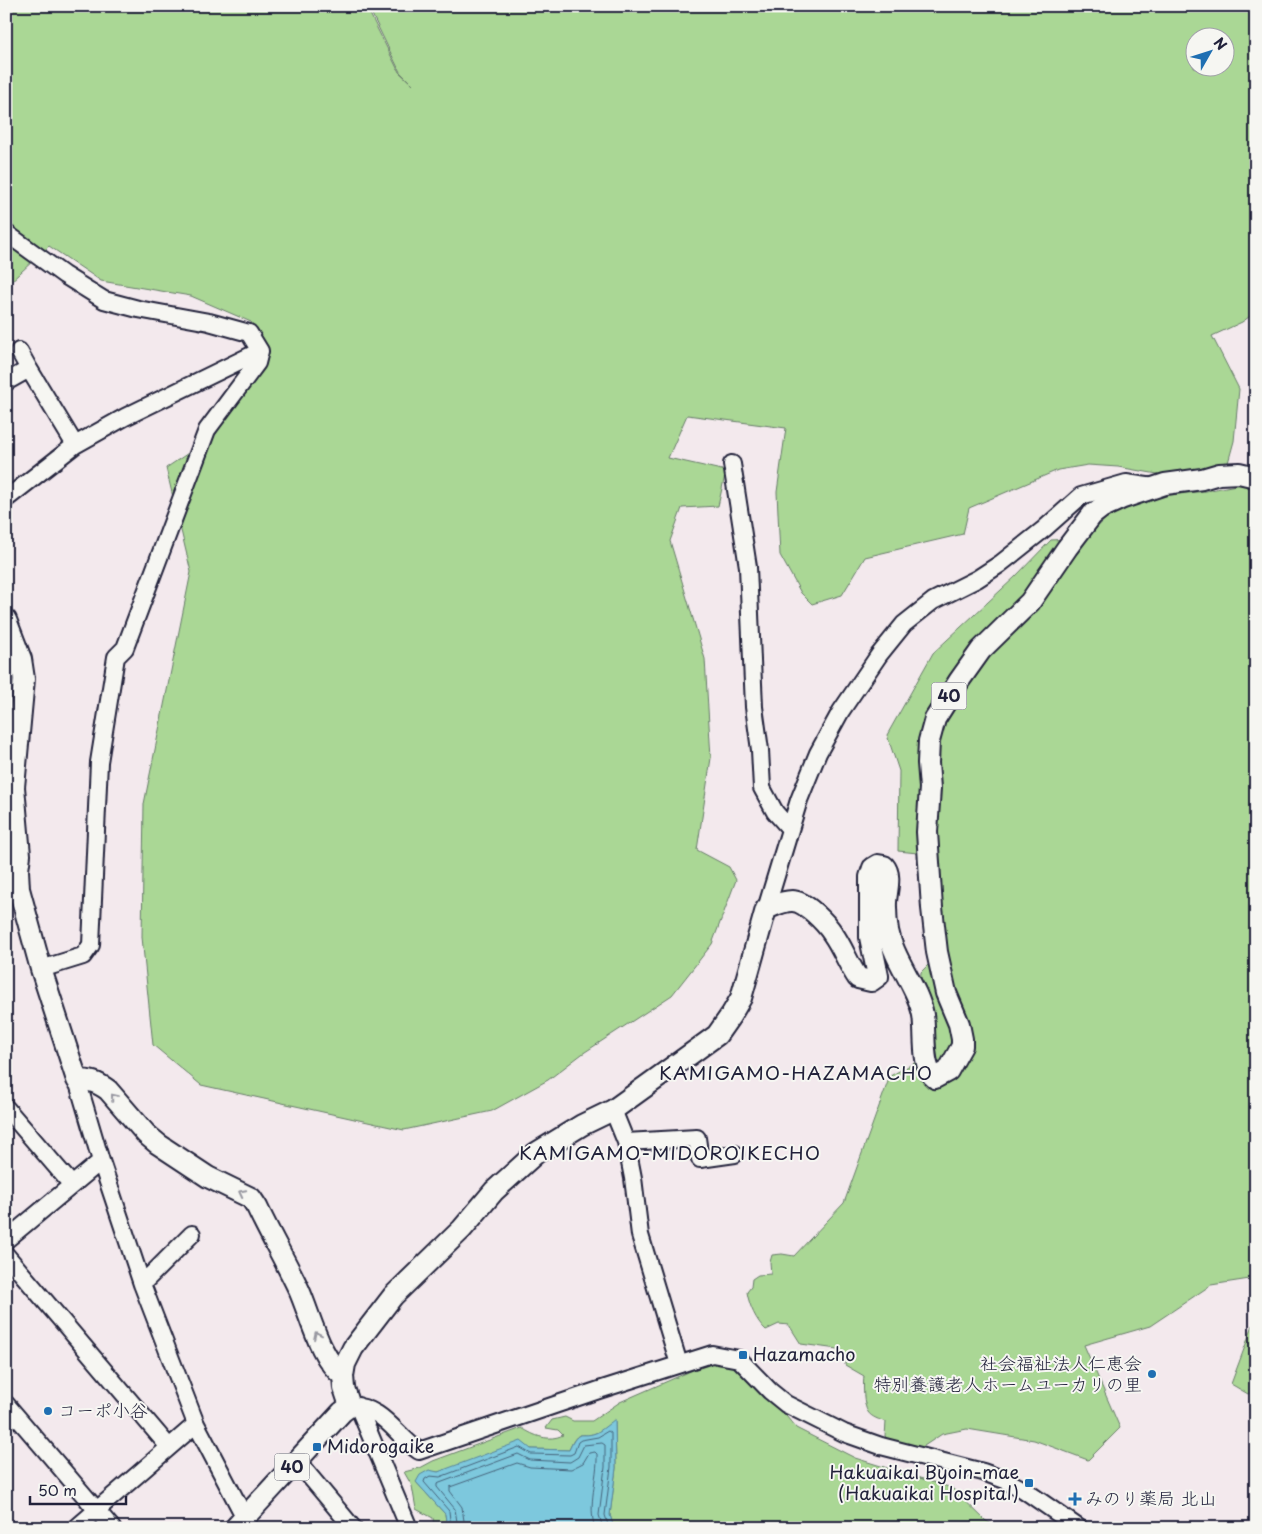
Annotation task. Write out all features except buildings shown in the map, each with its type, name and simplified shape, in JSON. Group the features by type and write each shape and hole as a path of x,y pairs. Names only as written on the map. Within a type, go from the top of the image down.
{"main road":[{"name":"40","path":"766,909 783,902 794,901 806,907 817,915 833,934 848,965 858,978 871,981 878,976 870,937 870,877 873,868 878,865 884,866 888,870 885,905 887,929 894,951 921,1005 924,1016 927,1064 930,1074 935,1078 948,1071 962,1046 962,1039 960,1024 946,993 937,952 932,908 927,832 930,788 928,763 929,741 935,719 981,650 1030,602 1092,515 1112,502 1155,487 1202,479 1219,474 1239,473 1256,477"},
{"path":"6,620 20,659 24,679 10,781 20,855 12,874 19,889 41,969 77,1080 91,1080 101,1085 108,1090 146,1134 158,1144 208,1177 251,1198 299,1291 333,1368 343,1376"},
{"path":"354,1406 344,1388 343,1376 345,1364 353,1348 393,1296 462,1229 494,1192 536,1153 582,1125 613,1110 717,1035 732,1016 741,998 766,909"},
{"name":"40","path":"240,1524 342,1412 354,1406"}],"street":[{"path":"6,233 64,275 104,300 138,309 209,322 249,333 260,351 256,363 207,430 125,648 116,657 99,762 91,945 83,956 41,969"},
{"path":"19,351 75,445"},
{"path":"6,499 38,476 75,445 125,417 260,351"},
{"path":"6,382 29,369"},
{"path":"732,464 748,567 754,707 760,750 762,788 775,812 790,829"},
{"path":"766,909 799,800 818,753 841,711 879,655 904,624 933,601 977,579 1000,564 1044,529 1080,496 1126,483 1155,487"},
{"path":"77,1080 101,1161 142,1284 196,1424 240,1524"},
{"path":"6,1108 72,1185"},
{"path":"613,1110 626,1142 633,1178 640,1235 679,1364"},
{"path":"626,1142 697,1138 700,1159 735,1154"},
{"path":"6,1240 101,1161"},
{"path":"142,1284 192,1234"},
{"path":"6,1255 168,1448"},
{"path":"354,1406 380,1415 409,1444 419,1451 712,1354 738,1359 786,1404 829,1426 881,1446 983,1472 1005,1480 1079,1528"},
{"path":"6,1404 112,1528"},
{"path":"354,1406 409,1528"},
{"path":"76,1528 196,1424"},
{"path":"297,1461 353,1528"}],"green space":[{"path":"6,6 366,6 399,72 413,85 400,72 368,6 1256,6 1256,312 1242,322 1212,336 1239,389 1234,441 1226,470 1197,481 1118,467 1088,465 1058,470 969,508 963,534 865,557 842,595 812,604 801,593 780,555 777,492 786,428 687,415 668,458 726,471 718,506 682,508 670,541 705,659 711,758 697,850 729,867 736,880 712,944 672,995 582,1054 548,1080 492,1111 404,1130 201,1085 153,1045 142,937 144,804 191,572 166,468 215,435 268,355 251,322 191,296 101,281 49,246 6,286"},
{"path":"1256,481 1256,1278 1211,1285 1150,1326 1084,1345 1120,1428 1088,1460 1034,1440 967,1429 942,1434 918,1450 887,1439 885,1436 886,1422 871,1415 866,1409 864,1376 845,1365 846,1356 837,1349 801,1344 789,1325 779,1324 766,1330 759,1322 749,1302 747,1292 751,1287 752,1279 758,1275 771,1274 770,1262 772,1255 794,1256 844,1203 890,1076 918,1061 921,972 946,947 937,855 898,851 899,771 887,735 933,653 1015,577 1051,540 1086,538 1115,510 1144,498 1206,491"},
{"path":"1256,1317 1256,1390 1248,1394 1231,1384"},
{"path":"709,1363 725,1363 743,1372 777,1405 796,1428 855,1458 952,1488 986,1521 1001,1528 614,1528 610,1515 616,1468 615,1420 598,1432 578,1436 569,1450 531,1449 438,1472 429,1471 416,1482 445,1514 447,1528 434,1528 433,1518 416,1509 412,1486 404,1472 420,1468 433,1461 522,1428 542,1437 558,1437 563,1435 558,1430 546,1428 552,1420 565,1417 573,1421 592,1421 620,1402"}],"water":[{"path":"615,1419 616,1468 610,1515 614,1528 447,1528 445,1514 416,1482 420,1475 429,1470 438,1472 521,1441 531,1449 569,1450 576,1438 581,1435 598,1432"}],"place":[{"name":"Hazamacho","path":"743,1355"},
{"name":"社会福祉法人仁恵会 特別養護老人ホームユーカリの里","path":"1152,1374"},
{"name":"コーポ小谷","path":"48,1411"},
{"name":"Midorogaike","path":"317,1447"},
{"name":"Hakuaikai Byoin-mae (Hakuaikai Hospital)","path":"1029,1483"},
{"name":"みのり薬局 北山","path":"1075,1499"}],"district":[{"name":"KAMIGAMO-HAZAMACHO","path":"796,1073"},
{"name":"KAMIGAMO-MIDOROIKECHO","path":"670,1153"}]}
